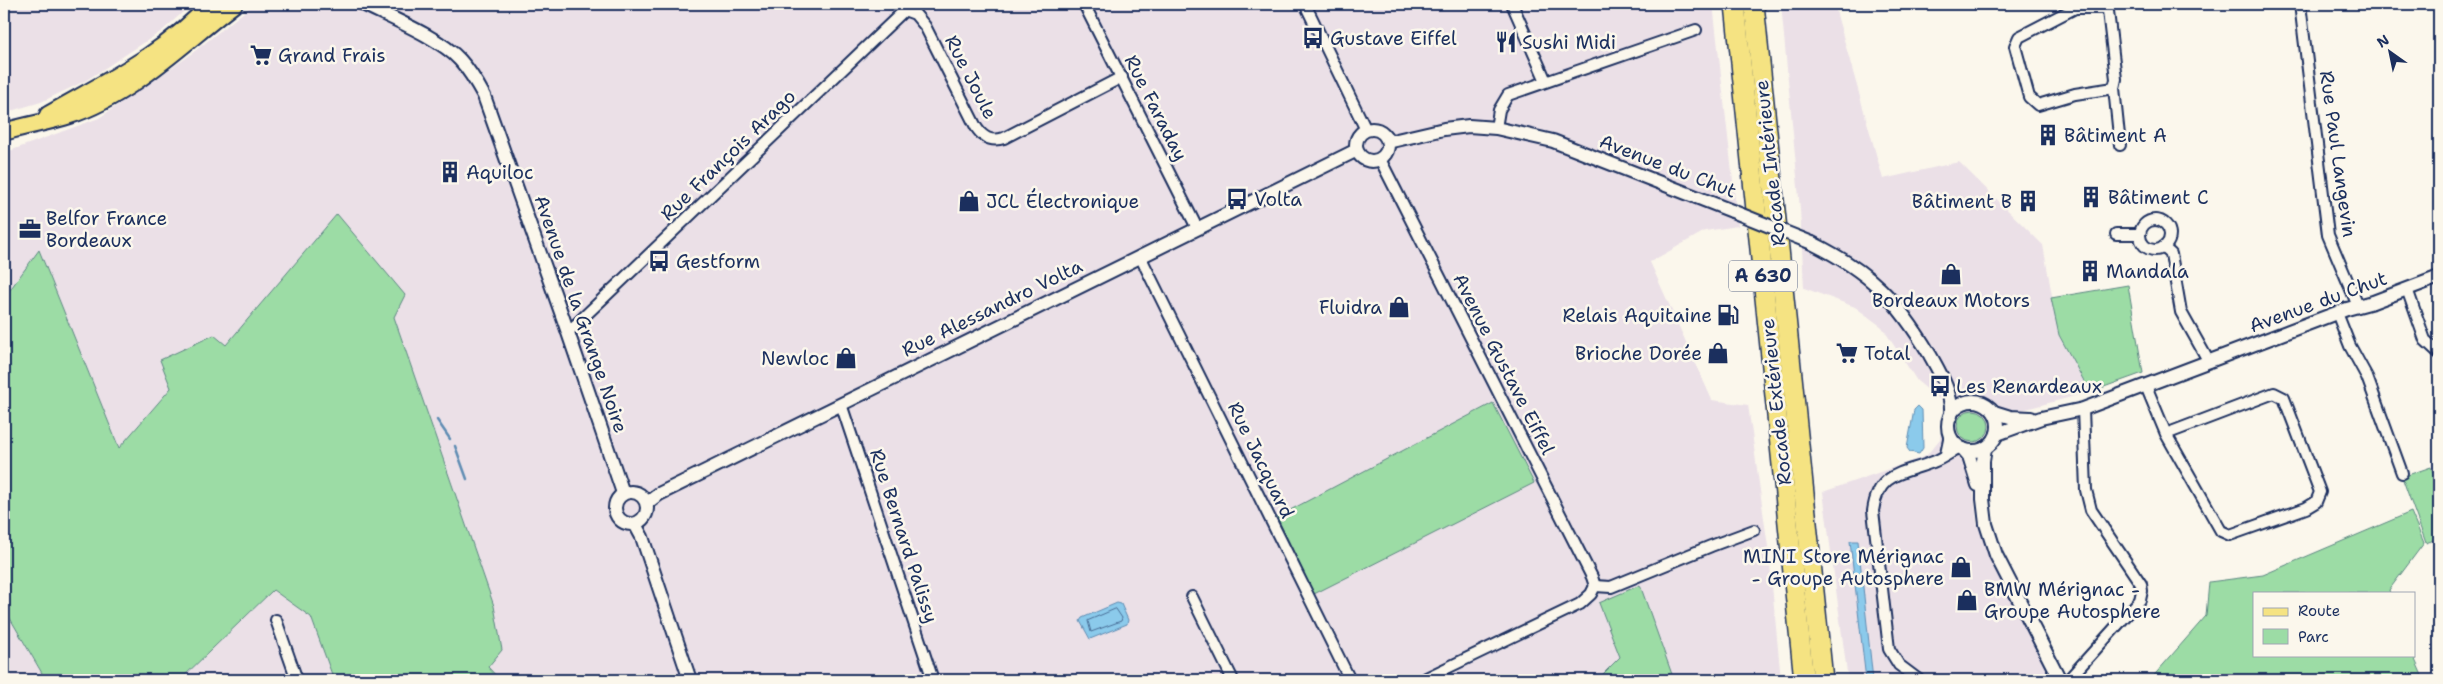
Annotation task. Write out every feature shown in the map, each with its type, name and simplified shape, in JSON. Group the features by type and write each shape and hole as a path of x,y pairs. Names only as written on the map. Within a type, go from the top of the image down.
{"highway":[{"name":"Rocade Extérieure","path":"1735,4 1804,680"},
{"name":"Rocade Intérieure","path":"1754,4 1823,680"}],"main road":[{"path":"33,123 133,67 174,37 210,4"},
{"path":"4,132 33,123 71,115 103,100 172,54 234,4"}],"street":[{"name":"Avenue de la Grange Noire","path":"363,4 442,45 459,59 473,75 484,96 623,493"},
{"name":"Rue Faraday","path":"1084,4 1197,228"},
{"path":"1305,4 1366,130"},
{"path":"1512,4 1546,81"},
{"name":"Rue Paul Langevin","path":"2300,4 2328,235 2358,306"},
{"path":"2114,88 2075,94 2038,105 2030,97 2015,46 2016,41 2019,37 2074,6 2101,6 2106,8 2116,79 2114,88 2120,145"},
{"name":"Rue François Arago","path":"568,332 908,7"},
{"name":"Rue Joule","path":"908,7 925,26 976,127 981,135 991,140 1004,138 1122,77"},
{"path":"1496,128 1501,105 1508,94 1696,30"},
{"name":"Avenue du Chut","path":"1388,142 1444,128 1469,126 1496,128 1553,141 1812,243 1849,263 1893,300 1913,327 1938,369 1952,406 1951,416"},
{"path":"1366,130 1377,130 1386,137 1388,142 1386,152 1380,159 1366,160 1357,150 1356,140 1366,130"},
{"name":"Rue Alessandro Volta","path":"647,503 659,494 1357,150"},
{"name":"Avenue Gustave Eiffel","path":"1380,159 1595,586"},
{"path":"2148,222 2162,222 2170,234 2168,242 2160,249 2150,249 2143,243 2140,234 2148,222"},
{"path":"2116,234 2140,234"},
{"path":"2163,246 2171,254 2181,312 2209,362"},
{"name":"Rue Jacquard","path":"1140,256 1350,680"},
{"name":"Avenue du Chut","path":"1997,434 2041,418 2083,409 2337,313 2439,277"},
{"path":"2407,289 2425,340 2439,353"},
{"path":"2337,313 2350,346 2367,377 2402,473"},
{"name":"Avenue du Chut","path":"1938,369 1964,397 1975,401"},
{"path":"2146,386 2166,434 2221,531 2230,535 2306,508 2316,502 2320,492 2284,398 2274,393 2166,434"},
{"path":"1919,680 1899,665 1889,649 1873,511 1877,493 1888,479 1939,460 1946,454 1962,448 1978,450 1985,448 1991,443 1997,434 1998,425 1994,412 1989,406 1975,401 1961,404 1951,416 1949,422 1950,435 1946,454"},
{"name":"Rue Bernard Palissy","path":"841,404 933,680"},
{"path":"2068,680 2140,600 2142,591 2141,584 2091,510 2086,490 2083,409"},
{"name":"Avenue du Chut","path":"1994,412 2010,417 2041,418"},
{"path":"1950,435 1969,456 1983,500"},
{"path":"1985,448 1983,500 1986,524 1996,555 2060,680"},
{"path":"637,492 647,503 646,513 635,524 625,523 617,516 615,506 623,493 637,492"},
{"path":"635,524 642,537 690,680"},
{"path":"1422,680 1580,604 1591,594 1595,586 1611,587 1754,530"},
{"path":"1192,596 1233,680"},
{"path":"276,620 298,680"}],"shaded area":[{"path":"4,4 192,4 162,31 85,81 41,102 4,113"},
{"path":"254,4 1713,4 1738,226 1705,231 1650,262 1712,400 1748,405 1769,554 1781,680 500,680 487,667 494,606 394,317 337,214 226,345 171,388 119,449 39,251 4,298 4,153 99,118 186,58"},
{"path":"1781,4 1834,4 1883,179 1959,162 2043,245 2059,335 2090,392 1981,421 1968,434 1977,523 1990,558 2051,680 1848,680 1823,492 1926,456 1940,439 1944,403 1917,381 1882,327 1855,307 1804,288 1800,209"},
{"path":"273,590 311,617 334,680 180,680"},
{"path":"4,608 46,680 4,680"}],"green space":[{"path":"337,214 405,295 394,317 494,606 502,650 488,667 500,680 334,680 311,617 273,590 180,680 46,680 4,608 4,298 39,250 119,448 171,388 160,360 214,335 226,345"},
{"path":"2128,285 2143,373 2090,392 2059,335 2051,298"},
{"path":"1493,403 1534,483 1314,594 1277,517"},
{"path":"1973,410 1979,411 1984,415 1988,420 1988,432 1984,437 1979,441 1973,442 1967,441 1962,437 1958,432 1957,426 1958,420 1962,415 1967,411"},
{"path":"2431,467 2439,489 2439,538 2426,543 2402,477"},
{"path":"2411,512 2424,543 2389,590 2390,592 2253,592 2253,656 2413,656 2424,680 2150,680 2206,616 2209,582 2263,575"},
{"path":"1640,585 1674,680 1597,680 1620,657 1599,603"}],"water":[{"path":"1918,406 1922,410 1923,448 1919,454 1910,452 1907,448 1914,410"},
{"path":"1850,541 1858,541 1873,680 1866,680"},
{"path":"1117,603 1121,604 1128,620 1127,624 1090,639 1080,621 1082,618"}],"waterway":[{"path":"437,420 450,439"},
{"path":"455,446 467,479"}],"place":[{"name":"Gustave Eiffel","path":"1313,38"},
{"name":"Sushi Midi","path":"1506,42"},
{"name":"Grand Frais","path":"261,55"},
{"name":"Bâtiment A","path":"2048,135"},
{"name":"Aquiloc","path":"450,172"},
{"name":"Bâtiment C","path":"2091,197"},
{"name":"Volta","path":"1237,199"},
{"name":"JCL Électronique","path":"969,201"},
{"name":"Bâtiment B","path":"2028,201"},
{"name":"Belfor France Bordeaux","path":"30,229"},
{"name":"Gestform","path":"659,261"},
{"name":"Mandala","path":"2090,271"},
{"name":"Bordeaux Motors","path":"1951,274"},
{"name":"Fluidra","path":"1399,307"},
{"name":"Relais Aquitaine","path":"1728,315"},
{"name":"Brioche Dorée","path":"1718,353"},
{"name":"Total","path":"1847,353"},
{"name":"Newloc","path":"846,358"},
{"name":"Les Renardeaux","path":"1940,386"},
{"name":"MINI Store Mérignac - Groupe Autosphere","path":"1961,567"},
{"name":"BMW Mérignac - Groupe Autosphere","path":"1967,600"}]}
